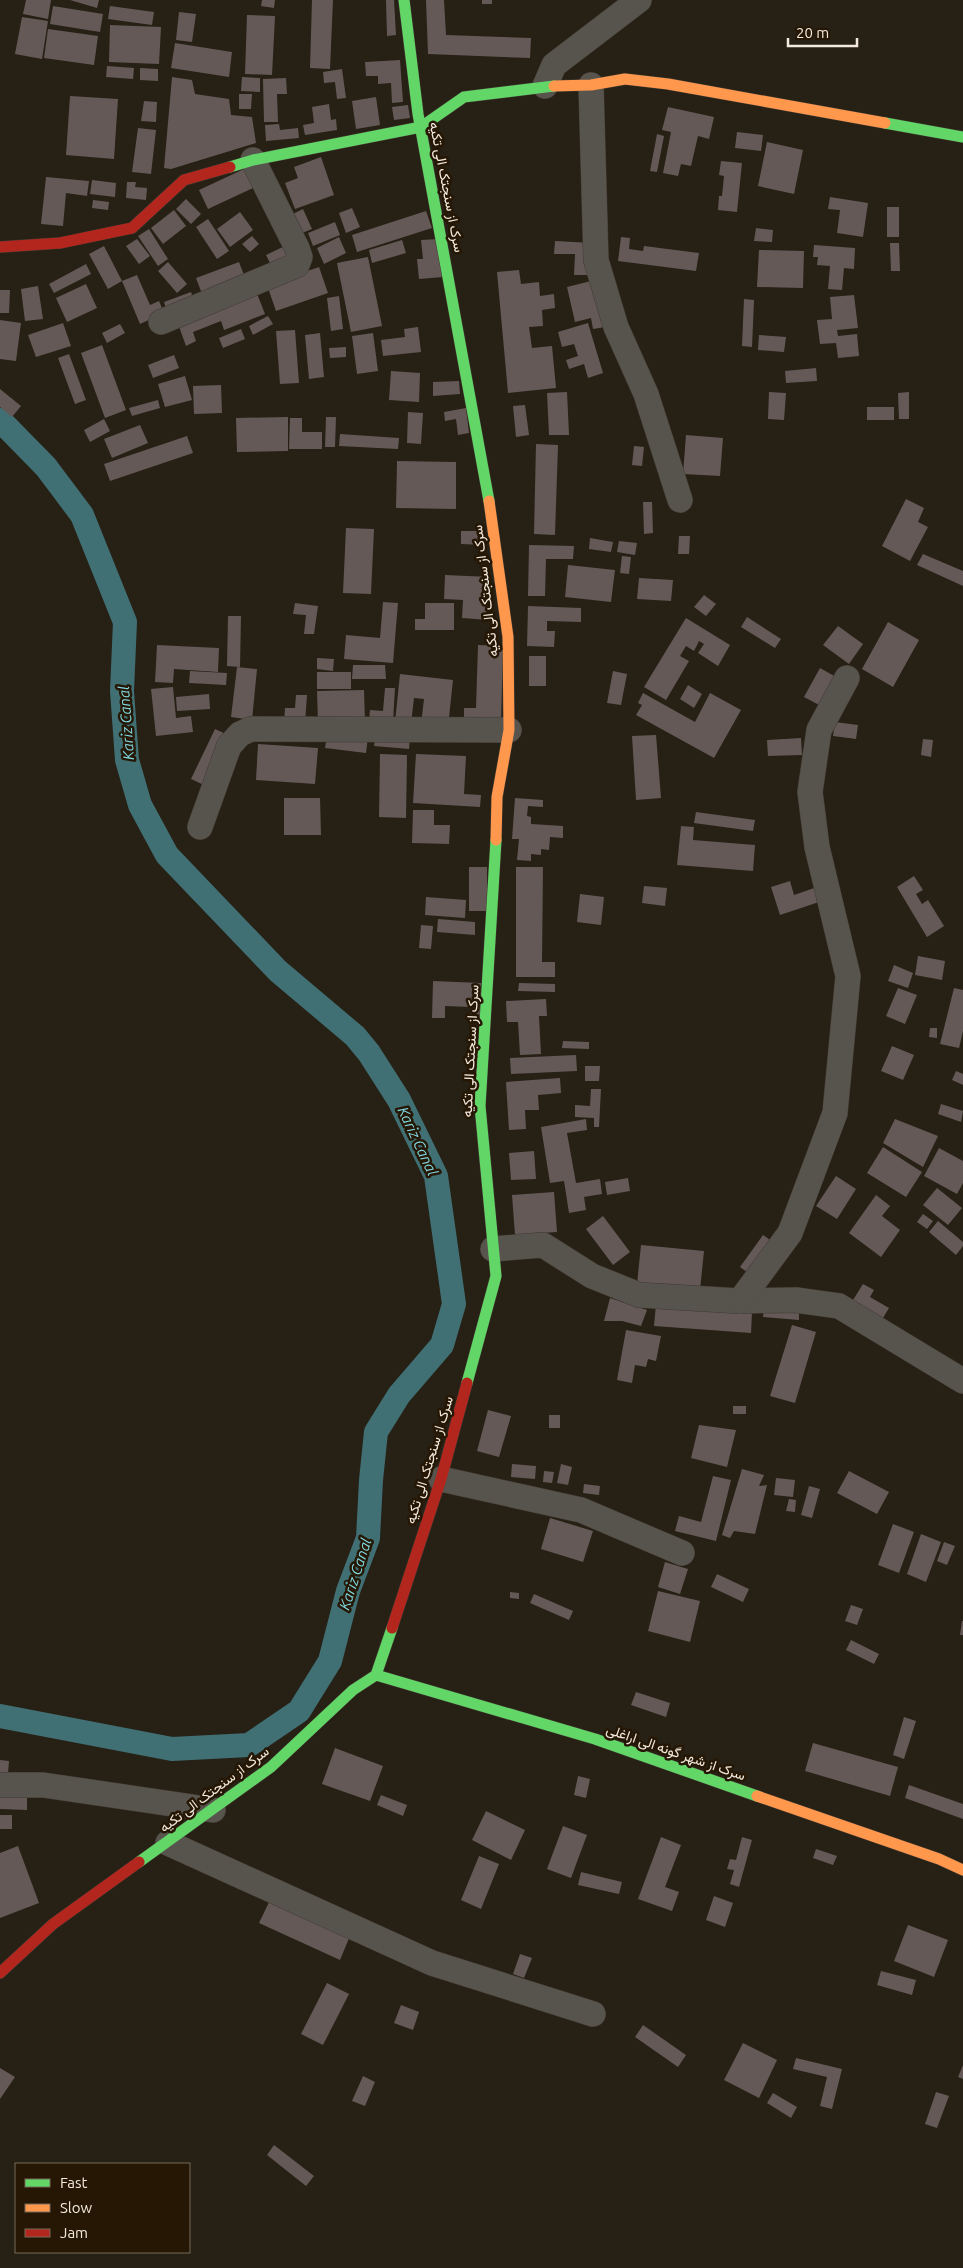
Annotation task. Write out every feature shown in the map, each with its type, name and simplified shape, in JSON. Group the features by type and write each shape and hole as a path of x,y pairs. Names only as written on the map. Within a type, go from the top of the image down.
{"street":[{"name":"سرک از سنجتک الی تکیه","path":"0,1973 54,1924 271,1767 352,1690 376,1675 440,1479 496,1276 480,1106 495,872 497,797 509,730 508,637 488,491 421,128 404,0"},
{"path":"545,86 554,65 639,0"},
{"path":"0,247 60,243 132,228 184,180 253,160 421,128 464,97 545,86 591,85 625,79 668,84 963,137"},
{"path":"591,85 596,260 616,327 646,394 680,500"},
{"path":"161,322 297,265 300,257 297,248 253,160"},
{"path":"740,1301 790,1233 835,1113 848,976 816,847 810,792 819,730 847,678"},
{"path":"200,827 229,746 240,734 251,728 509,730"},
{"path":"493,1249 543,1245 592,1276 639,1295 740,1301 796,1300 839,1306 963,1381"},
{"path":"440,1479 581,1510 682,1553"},
{"name":"سرک از شهر گونه الی اراغلی","path":"376,1675 595,1739 939,1859 963,1870"},
{"path":"0,1785 44,1785 213,1810"},
{"path":"168,1843 432,1963 593,2014"}],"building":[{"path":"26,0 51,0 48,19 23,14"},
{"path":"70,0 99,0 97,8"},
{"path":"262,0 275,0 274,8 261,6"},
{"path":"312,0 333,0 330,69 310,68"},
{"path":"386,0 394,0 396,35 387,36"},
{"path":"426,0 444,0 446,35 531,38 530,58 428,54"},
{"path":"482,0 492,0 492,4 482,4"},
{"path":"53,6 103,14 100,32 50,24"},
{"path":"110,6 154,12 152,25 108,19"},
{"path":"179,12 196,14 192,42 176,40"},
{"path":"247,15 275,16 272,75 245,74"},
{"path":"22,17 48,21 42,59 15,54"},
{"path":"110,25 161,27 159,64 109,62"},
{"path":"48,29 98,36 94,65 44,58"},
{"path":"175,43 232,52 229,77 171,68"},
{"path":"400,60 403,102 392,103 391,83 378,84 378,76 366,76 365,62"},
{"path":"107,66 134,68 133,79 106,77"},
{"path":"140,68 158,69 158,81 140,80"},
{"path":"342,69 346,98 337,99 335,82 324,83 323,72"},
{"path":"172,77 192,80 195,94 229,99 231,115 252,117 256,143 171,169 164,168"},
{"path":"242,77 260,78 260,92 241,91"},
{"path":"286,78 287,94 277,94 278,122 264,122 263,79"},
{"path":"239,94 252,94 251,109 239,109"},
{"path":"70,96 118,99 114,159 66,155"},
{"path":"376,97 380,125 356,129 352,101"},
{"path":"144,101 157,102 156,122 141,121"},
{"path":"329,104 331,120 336,119 337,130 305,135 303,125 314,123 312,107"},
{"path":"408,105 410,118 394,120 392,107"},
{"path":"668,107 714,117 709,139 698,136 691,166 681,164 678,176 663,173 671,132 662,130"},
{"path":"279,124 280,130 298,128 299,138 266,141 265,125"},
{"path":"138,128 156,130 151,174 132,172"},
{"path":"737,132 763,135 761,151 735,148"},
{"path":"657,134 664,136 657,172 650,171"},
{"path":"767,142 803,150 794,194 758,186"},
{"path":"321,157 334,195 295,209 285,183 298,178 294,167"},
{"path":"721,161 742,163 737,212 718,210 719,196 722,196 724,176 719,175"},
{"path":"244,169 253,188 208,209 199,190"},
{"path":"46,177 89,181 87,196 66,193 63,226 41,224"},
{"path":"92,180 116,183 115,197 90,194"},
{"path":"127,182 136,182 135,187 147,188 146,200 126,198"},
{"path":"830,197 868,203 863,237 837,233 840,210 828,209"},
{"path":"186,199 201,214 191,224 176,209"},
{"path":"93,200 109,202 108,210 92,208"},
{"path":"887,207 899,207 899,237 887,237"},
{"path":"352,208 360,227 346,233 339,213"},
{"path":"303,209 312,229 302,233 293,214"},
{"path":"174,210 186,226 163,244 151,228"},
{"path":"426,211 432,228 357,252 352,235"},
{"path":"240,212 253,230 230,247 217,229"},
{"path":"208,219 229,251 217,259 196,227"},
{"path":"335,222 340,235 313,246 308,233"},
{"path":"756,228 773,230 772,242 754,241"},
{"path":"149,229 168,259 158,266 138,236"},
{"path":"252,236 259,244 250,252 242,244"},
{"path":"339,237 346,253 324,264 317,248"},
{"path":"621,237 630,238 629,249 643,251 644,246 699,253 696,271 618,261"},
{"path":"137,239 150,256 139,264 126,246"},
{"path":"439,239 443,277 419,279 417,259 423,259 421,240"},
{"path":"402,240 406,253 372,263 369,250"},
{"path":"555,241 592,243 591,275 574,275 575,254 554,254"},
{"path":"890,243 899,243 900,271 891,271"},
{"path":"289,244 296,258 273,269 266,255"},
{"path":"814,245 855,248 854,269 844,268 842,290 828,289 830,266 817,265 818,257 813,257"},
{"path":"104,246 122,281 108,289 89,254"},
{"path":"759,250 804,251 803,288 757,287"},
{"path":"368,257 382,326 351,332 337,263"},
{"path":"168,262 187,284 177,293 158,271"},
{"path":"239,262 247,283 204,299 196,278"},
{"path":"86,264 91,274 54,293 49,284"},
{"path":"319,267 328,293 276,311 267,285"},
{"path":"519,270 521,284 539,282 540,296 554,294 555,308 542,310 543,326 529,327 532,348 552,346 556,388 508,393 497,272"},
{"path":"137,275 150,305 159,301 164,313 140,324 122,281"},
{"path":"595,280 605,327 593,329 591,318 575,322 567,287"},
{"path":"86,284 97,308 67,322 56,298"},
{"path":"38,286 43,319 25,321 21,289"},
{"path":"0,290 10,290 9,313 0,313"},
{"path":"256,291 265,314 224,330 221,321 193,332 196,341 186,346 177,321"},
{"path":"191,292 195,303 168,314 164,302"},
{"path":"854,295 858,328 837,330 838,336 857,334 859,356 838,358 836,343 820,344 817,320 832,319 830,297"},
{"path":"339,296 343,329 331,331 327,298"},
{"path":"744,299 754,300 752,347 742,346"},
{"path":"268,316 273,324 253,335 249,326"},
{"path":"0,320 21,323 16,361 0,359"},
{"path":"63,323 71,346 36,357 28,335"},
{"path":"588,323 603,373 588,378 584,364 569,369 566,360 578,356 574,344 562,347 558,332"},
{"path":"120,324 125,333 107,343 102,333"},
{"path":"418,327 421,352 383,356 381,340 405,337 404,329"},
{"path":"241,329 245,339 223,348 219,338"},
{"path":"295,330 299,383 280,384 276,331"},
{"path":"320,333 324,377 309,379 305,335"},
{"path":"373,333 378,371 357,374 352,336"},
{"path":"759,335 786,337 784,352 758,350"},
{"path":"102,345 126,410 105,418 81,353"},
{"path":"346,347 346,357 330,358 329,348"},
{"path":"69,354 86,400 75,404 58,358"},
{"path":"174,355 179,368 153,378 148,365"},
{"path":"816,368 817,381 786,383 785,371"},
{"path":"391,371 420,373 419,402 389,400"},
{"path":"185,376 192,400 165,407 158,384"},
{"path":"459,381 460,394 433,396 433,382"},
{"path":"221,385 222,413 194,414 193,386"},
{"path":"0,389 21,406 12,417 0,407"},
{"path":"567,392 569,435 549,435 547,393"},
{"path":"769,392 786,393 784,420 768,419"},
{"path":"909,392 909,419 899,419 898,393"},
{"path":"158,400 160,408 132,416 129,408"},
{"path":"525,405 529,435 516,437 513,406"},
{"path":"867,407 894,407 894,420 867,420"},
{"path":"466,408 469,433 458,435 456,419 445,421 444,412"},
{"path":"408,412 423,413 421,444 407,443"},
{"path":"288,417 288,451 237,452 236,418"},
{"path":"326,417 336,417 335,447 325,447"},
{"path":"290,418 302,418 302,432 322,432 322,449 289,449"},
{"path":"104,419 110,431 90,442 84,430"},
{"path":"140,425 148,443 112,458 104,439"},
{"path":"340,434 399,438 398,449 339,446"},
{"path":"686,435 723,438 720,476 683,474"},
{"path":"187,436 193,453 110,481 104,464"},
{"path":"536,444 558,445 555,535 534,534"},
{"path":"634,446 644,447 642,466 632,465"},
{"path":"397,461 456,462 456,509 396,508"},
{"path":"906,499 924,508 918,522 928,527 910,561 882,546"},
{"path":"643,502 652,502 653,533 644,534"},
{"path":"346,528 374,529 371,594 343,593"},
{"path":"461,531 485,531 485,545 461,544"},
{"path":"679,536 690,536 689,554 678,554"},
{"path":"590,538 613,542 611,552 589,549"},
{"path":"619,541 637,543 635,555 617,552"},
{"path":"529,545 574,546 573,559 546,559 545,596 528,596"},
{"path":"923,554 963,571 963,586 917,565"},
{"path":"622,556 631,557 629,574 620,573"},
{"path":"568,565 615,570 611,602 565,597"},
{"path":"445,575 491,577 489,620 462,618 463,600 444,599"},
{"path":"639,578 673,580 671,601 637,599"},
{"path":"704,595 716,604 706,616 694,607"},
{"path":"383,602 398,603 393,663 344,659 346,635 380,638"},
{"path":"295,603 318,606 314,634 304,634 306,615 293,614"},
{"path":"425,603 454,603 454,630 415,630 415,619 425,619"},
{"path":"528,606 581,608 581,622 547,621 547,631 555,631 554,647 527,646"},
{"path":"228,616 241,616 240,667 227,666"},
{"path":"747,617 781,639 775,648 741,627"},
{"path":"686,618 730,645 718,666 698,653 704,644 699,641 694,651 686,646 680,656 689,661 666,700 644,687"},
{"path":"888,622 919,640 893,687 862,669"},
{"path":"838,626 863,644 849,664 823,645"},
{"path":"157,645 219,648 218,672 174,669 173,683 155,682"},
{"path":"478,645 503,646 501,723 464,722 464,708 476,708"},
{"path":"529,656 546,656 546,686 529,686"},
{"path":"317,658 334,659 333,671 317,669"},
{"path":"353,665 385,665 386,679 352,679"},
{"path":"237,667 257,669 252,720 231,717"},
{"path":"820,668 836,677 821,706 804,697"},
{"path":"190,671 227,673 226,685 189,683"},
{"path":"613,671 627,674 621,705 607,703"},
{"path":"317,672 351,672 351,689 317,689"},
{"path":"400,674 453,680 448,727 421,724 424,699 414,698 411,724 395,722"},
{"path":"688,685 702,694 694,708 680,699"},
{"path":"173,687 176,718 191,716 193,732 156,736 151,689"},
{"path":"385,688 395,688 393,722 369,721 370,710 383,711"},
{"path":"364,690 365,722 318,723 317,691"},
{"path":"643,693 695,722 710,693 741,710 714,758 636,715 642,705 638,703"},
{"path":"209,694 210,709 177,711 176,697"},
{"path":"296,695 307,695 305,724 284,723 285,708 295,708"},
{"path":"835,722 858,725 856,739 833,736"},
{"path":"215,729 230,736 206,786 191,779"},
{"path":"328,731 368,737 366,753 325,748"},
{"path":"376,734 410,737 409,749 374,746"},
{"path":"656,735 661,798 636,800 632,736"},
{"path":"801,738 802,755 768,756 767,740"},
{"path":"923,739 933,740 931,757 921,755"},
{"path":"258,744 318,748 315,784 256,780"},
{"path":"380,754 407,755 406,818 379,817"},
{"path":"416,754 466,756 464,794 481,795 480,807 413,803"},
{"path":"284,798 320,798 321,835 284,835"},
{"path":"515,798 543,800 543,807 528,806 527,816 531,817 531,824 563,826 563,838 550,837 549,850 541,849 541,855 531,854 531,861 517,860 519,839 512,839"},
{"path":"413,810 434,810 434,825 450,825 449,844 412,843"},
{"path":"696,812 755,820 753,831 694,823"},
{"path":"681,826 694,827 693,840 755,845 753,871 677,865"},
{"path":"469,867 487,867 487,911 469,911"},
{"path":"516,867 543,867 542,962 555,962 555,977 516,977"},
{"path":"914,876 923,890 916,894 922,904 928,900 944,926 927,937 897,887"},
{"path":"790,881 794,895 820,886 825,900 780,915 771,887"},
{"path":"644,886 667,888 665,906 642,903"},
{"path":"580,894 604,897 601,925 577,922"},
{"path":"426,897 466,900 465,918 425,915"},
{"path":"438,919 475,922 475,935 437,932"},
{"path":"421,925 433,926 431,949 419,948"},
{"path":"918,956 945,961 942,980 915,975"},
{"path":"894,965 913,973 908,988 888,981"},
{"path":"433,981 481,983 480,1017 470,1017 471,1007 445,1006 445,1018 432,1018"},
{"path":"519,983 555,984 555,992 518,991"},
{"path":"898,988 917,995 905,1024 886,1016"},
{"path":"954,988 963,990 963,1031 959,1048 940,1044"},
{"path":"546,999 547,1016 539,1016 541,1054 520,1055 518,1022 507,1022 506,1001"},
{"path":"930,1028 937,1028 937,1038 929,1037"},
{"path":"563,1041 589,1042 589,1049 562,1048"},
{"path":"892,1046 914,1055 903,1080 881,1071"},
{"path":"576,1055 577,1071 511,1074 510,1058"},
{"path":"585,1066 600,1066 599,1081 585,1081"},
{"path":"956,1071 963,1074 963,1085 952,1080"},
{"path":"560,1078 561,1093 538,1095 539,1110 525,1110 526,1129 509,1130 506,1082"},
{"path":"591,1089 601,1089 599,1127 594,1127 594,1118 575,1117 575,1105 590,1106"},
{"path":"941,1104 963,1111 961,1122 938,1114"},
{"path":"586,1119 587,1130 567,1133 576,1183 600,1179 602,1194 584,1197 586,1210 569,1213 564,1181 550,1183 541,1127"},
{"path":"895,1119 938,1136 923,1167 883,1143"},
{"path":"883,1147 922,1172 906,1197 867,1173"},
{"path":"939,1148 963,1161 963,1183 957,1194 924,1176"},
{"path":"534,1151 536,1179 511,1180 509,1153"},
{"path":"836,1176 856,1189 837,1219 816,1206"},
{"path":"628,1178 630,1191 607,1195 605,1182"},
{"path":"937,1188 962,1208 948,1225 923,1205"},
{"path":"554,1192 557,1232 515,1235 512,1195"},
{"path":"876,1195 890,1206 882,1216 900,1230 881,1257 849,1233"},
{"path":"923,1214 933,1221 927,1229 917,1222"},
{"path":"603,1216 630,1252 613,1265 586,1229"},
{"path":"938,1221 963,1242 963,1246 956,1255 929,1232"},
{"path":"763,1235 773,1242 751,1275 740,1267"},
{"path":"641,1245 704,1251 700,1290 637,1284"},
{"path":"863,1284 874,1290 870,1297 889,1308 883,1318 853,1300"},
{"path":"610,1298 647,1310 641,1326 622,1321 604,1321"},
{"path":"656,1304 752,1312 751,1333 654,1326"},
{"path":"764,1307 799,1310 799,1320 763,1317"},
{"path":"792,1325 816,1332 795,1403 770,1396"},
{"path":"626,1330 661,1336 656,1361 648,1359 646,1367 635,1365 632,1383 617,1380"},
{"path":"733,1406 746,1406 746,1414 733,1414"},
{"path":"488,1410 511,1416 499,1457 477,1451"},
{"path":"549,1415 560,1415 560,1428 549,1428"},
{"path":"699,1425 736,1430 727,1467 691,1458"},
{"path":"512,1464 536,1466 535,1479 511,1477"},
{"path":"561,1464 572,1467 568,1485 557,1483"},
{"path":"742,1469 764,1475 759,1486 767,1485 755,1534 734,1531 730,1538 722,1535"},
{"path":"544,1471 554,1472 552,1483 543,1482"},
{"path":"849,1471 889,1492 877,1514 837,1493"},
{"path":"713,1476 731,1480 716,1541 675,1531 679,1516 701,1522"},
{"path":"776,1478 795,1480 793,1497 774,1495"},
{"path":"584,1484 600,1486 599,1495 583,1493"},
{"path":"809,1486 820,1489 812,1518 801,1515"},
{"path":"789,1499 796,1500 795,1512 786,1511"},
{"path":"550,1518 593,1531 583,1562 541,1549"},
{"path":"893,1524 914,1532 899,1573 878,1565"},
{"path":"921,1534 941,1542 926,1582 907,1574"},
{"path":"944,1542 955,1546 947,1565 937,1561"},
{"path":"665,1562 688,1569 680,1594 658,1587"},
{"path":"717,1574 749,1589 743,1602 711,1587"},
{"path":"658,1591 700,1601 690,1642 648,1631"},
{"path":"510,1592 519,1593 519,1599 510,1598"},
{"path":"534,1594 573,1611 569,1620 530,1603"},
{"path":"851,1605 863,1609 857,1625 845,1621"},
{"path":"962,1621 963,1635 960,1635"},
{"path":"851,1640 879,1654 874,1664 846,1650"},
{"path":"636,1692 670,1703 666,1717 631,1705"},
{"path":"904,1717 916,1721 904,1759 893,1755"},
{"path":"813,1743 898,1767 890,1796 805,1771"},
{"path":"335,1748 383,1766 370,1801 322,1784"},
{"path":"0,1760 9,1761 8,1774 0,1773"},
{"path":"578,1776 590,1779 586,1798 574,1795"},
{"path":"909,1785 963,1804 963,1819 905,1798"},
{"path":"0,1792 27,1793 27,1810 0,1809"},
{"path":"381,1795 407,1805 403,1816 377,1805"},
{"path":"486,1811 525,1830 511,1860 472,1840"},
{"path":"0,1815 12,1815 12,1829 0,1829"},
{"path":"563,1826 587,1835 571,1878 547,1869"},
{"path":"661,1837 681,1845 665,1887 679,1892 672,1911 638,1899"},
{"path":"742,1837 752,1840 739,1887 730,1884 734,1870 727,1869 730,1859 736,1860"},
{"path":"18,1846 39,1903 0,1918 0,1853"},
{"path":"816,1849 837,1856 833,1865 813,1858"},
{"path":"479,1856 499,1864 481,1909 461,1900"},
{"path":"581,1872 622,1882 619,1894 578,1885"},
{"path":"714,1896 733,1903 725,1927 706,1920"},
{"path":"270,1900 350,1936 340,1960 259,1923"},
{"path":"908,1925 948,1940 934,1977 894,1961"},
{"path":"520,1954 532,1958 524,1978 513,1974"},
{"path":"881,1971 916,1980 912,1995 877,1985"},
{"path":"327,1983 349,1994 323,2045 301,2034"},
{"path":"401,2005 419,2012 413,2030 394,2023"},
{"path":"643,2025 686,2055 678,2067 635,2037"},
{"path":"743,2043 777,2060 759,2098 724,2080"},
{"path":"796,2058 842,2069 832,2109 820,2106 827,2077 793,2069"},
{"path":"963,2065 963,2079 958,2077"},
{"path":"0,2068 15,2077 0,2099"},
{"path":"363,2076 375,2082 365,2106 352,2101"},
{"path":"936,2092 949,2096 937,2128 925,2124"},
{"path":"773,2093 797,2107 791,2118 767,2103"},
{"path":"274,2145 314,2176 306,2186 267,2155"}],"waterway":[{"name":"Kariz Canal","path":"0,420 46,467 82,515 125,622 122,691 127,760 140,805 167,855 278,971 355,1036 369,1053 399,1100 436,1176 454,1304 442,1345 399,1395 376,1432 368,1538 348,1591 330,1661 299,1711 249,1745 172,1749 0,1716"}],"traffic: fast":[{"path":"404,0 418,114 489,501"},
{"path":"230,167 253,160 421,127 464,97 554,86"},
{"path":"885,123 963,137"},
{"path":"467,1383 496,1276 480,1106 496,840"},
{"path":"139,1862 271,1767 353,1690 376,1675 392,1628"},
{"path":"376,1675 595,1739 757,1796"}],"traffic: slow":[{"path":"554,86 591,85 625,79 668,84 885,123"},
{"path":"489,501 508,637 509,730 497,797 496,840"},
{"path":"757,1796 939,1859 963,1870"}],"traffic: jam":[{"path":"0,247 60,243 132,228 184,180 230,167"},
{"path":"392,1628 441,1479 467,1383"},
{"path":"0,1973 53,1924 139,1862"}]}
